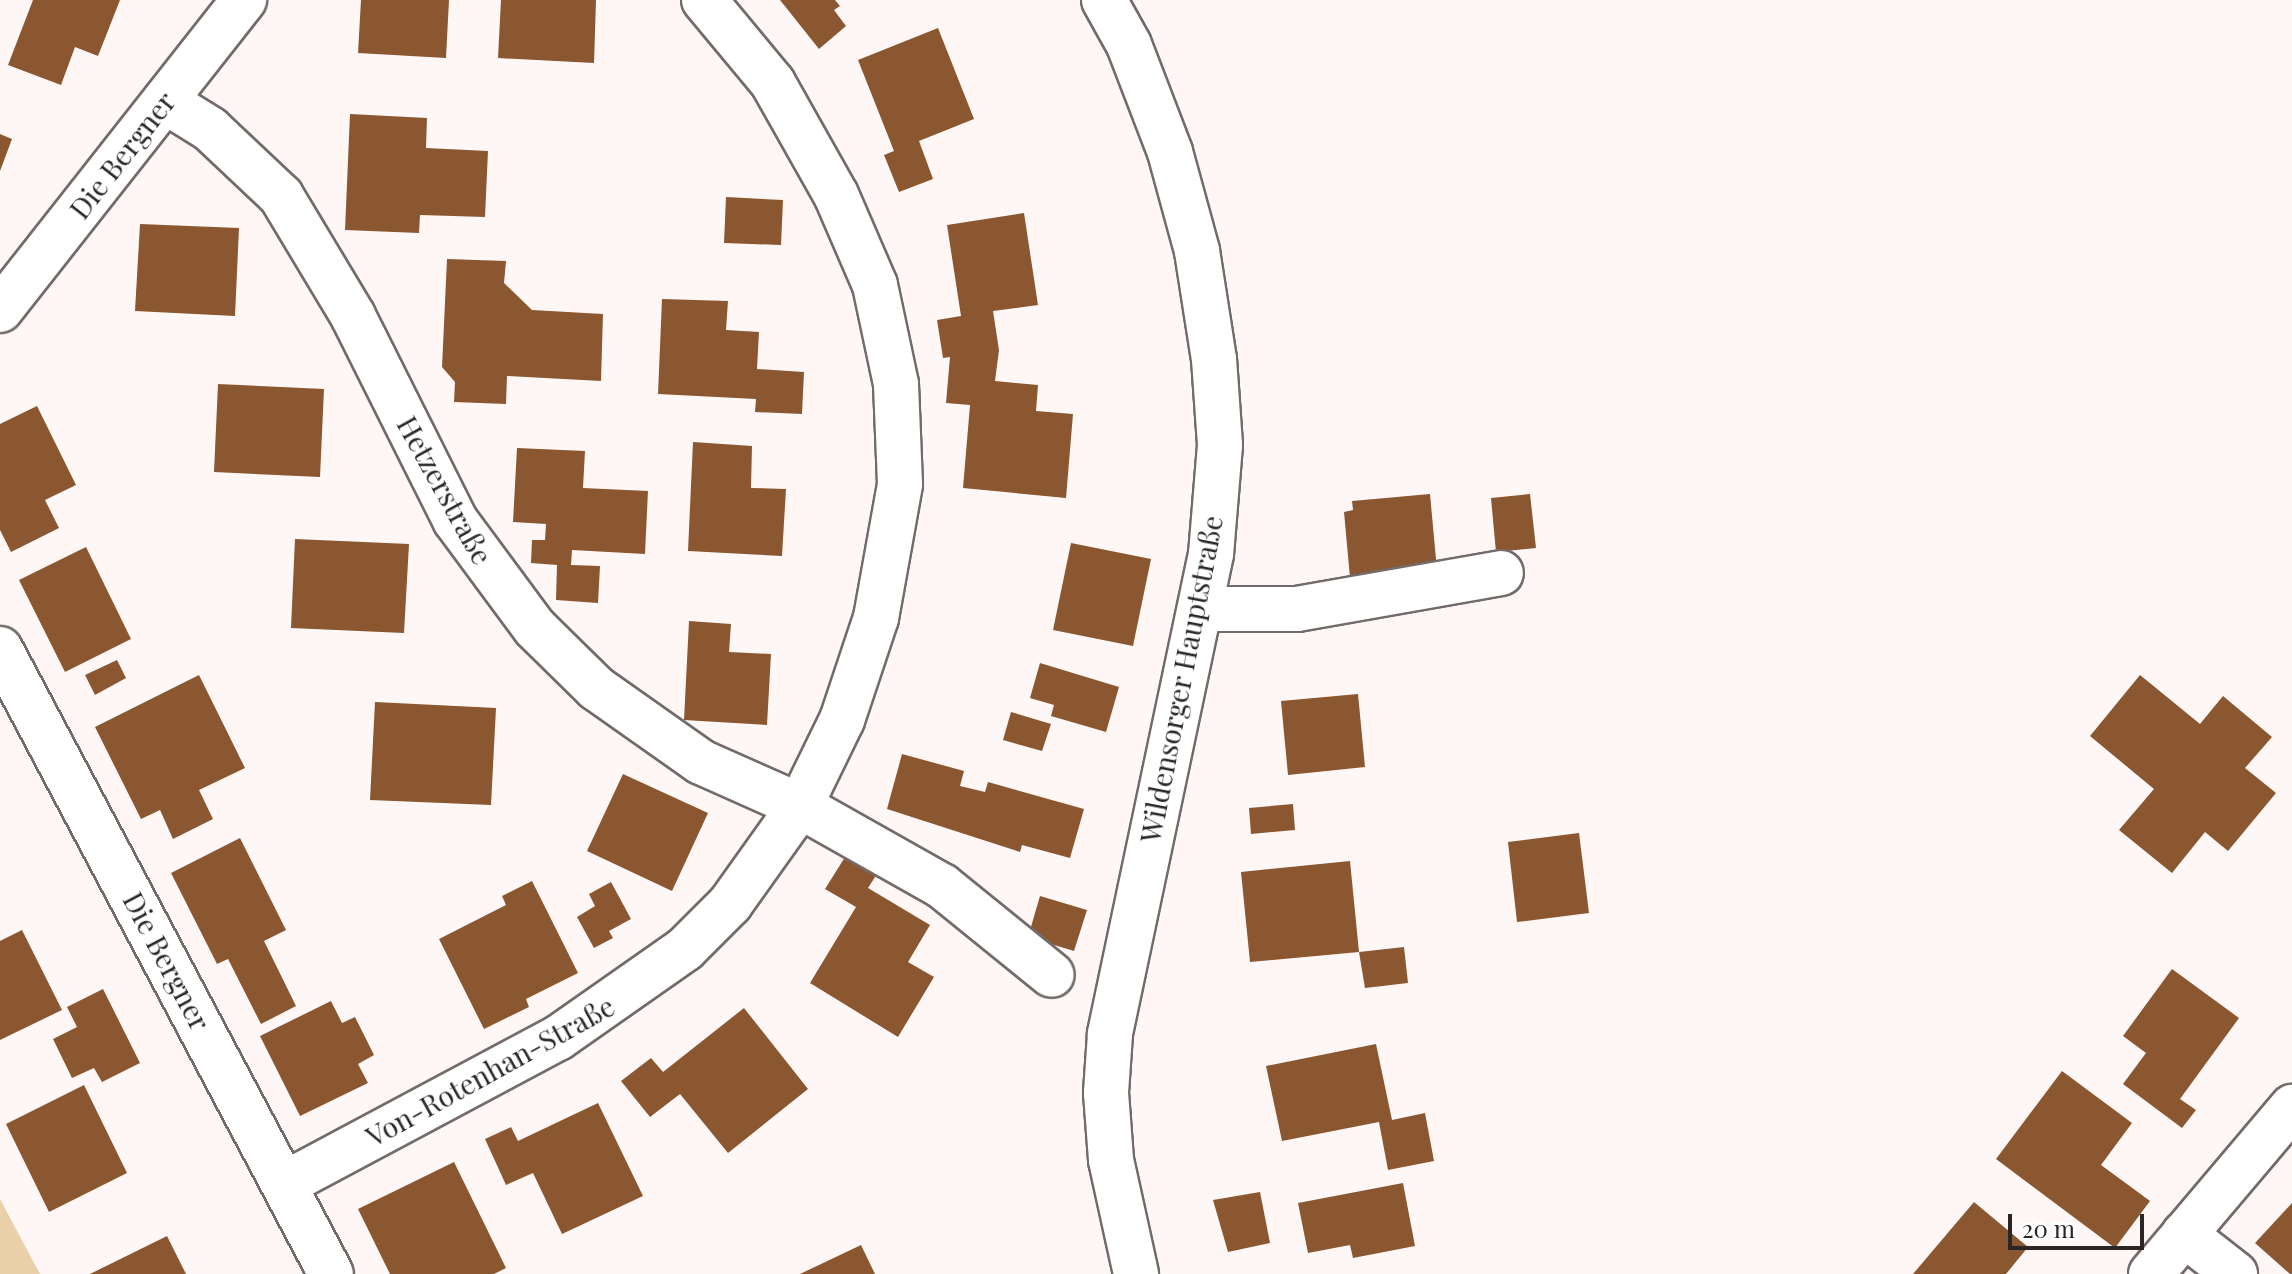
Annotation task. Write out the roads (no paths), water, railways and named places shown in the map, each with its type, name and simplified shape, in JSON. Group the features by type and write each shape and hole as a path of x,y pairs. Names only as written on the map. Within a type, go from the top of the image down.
{"street":[{"name":"Die Bergner","path":"0,310 244,0"},
{"name":"Von-Rotenhan-Straße","path":"286,1183 558,1038 633,990 730,904 800,806 842,720 876,618 900,484 896,384 875,285 836,195 773,83 704,0"},
{"name":"Wildensorger Hauptstraße","path":"1104,0 1129,45 1170,152 1197,251 1207,313 1220,445 1211,554 1110,1034 1106,1093 1111,1160 1136,1274"},
{"name":"Hetzerstraße","path":"165,101 210,129 281,196 353,316 455,520 535,628 596,688 701,762 749,788 800,806 942,886 1052,975"},
{"path":"1200,609 1297,609 1501,573"},
{"name":"Die Bergner","path":"0,649 286,1183 331,1274"},
{"path":"2151,1274 2292,1107"},
{"path":"2184,1234 2235,1274"}]}
